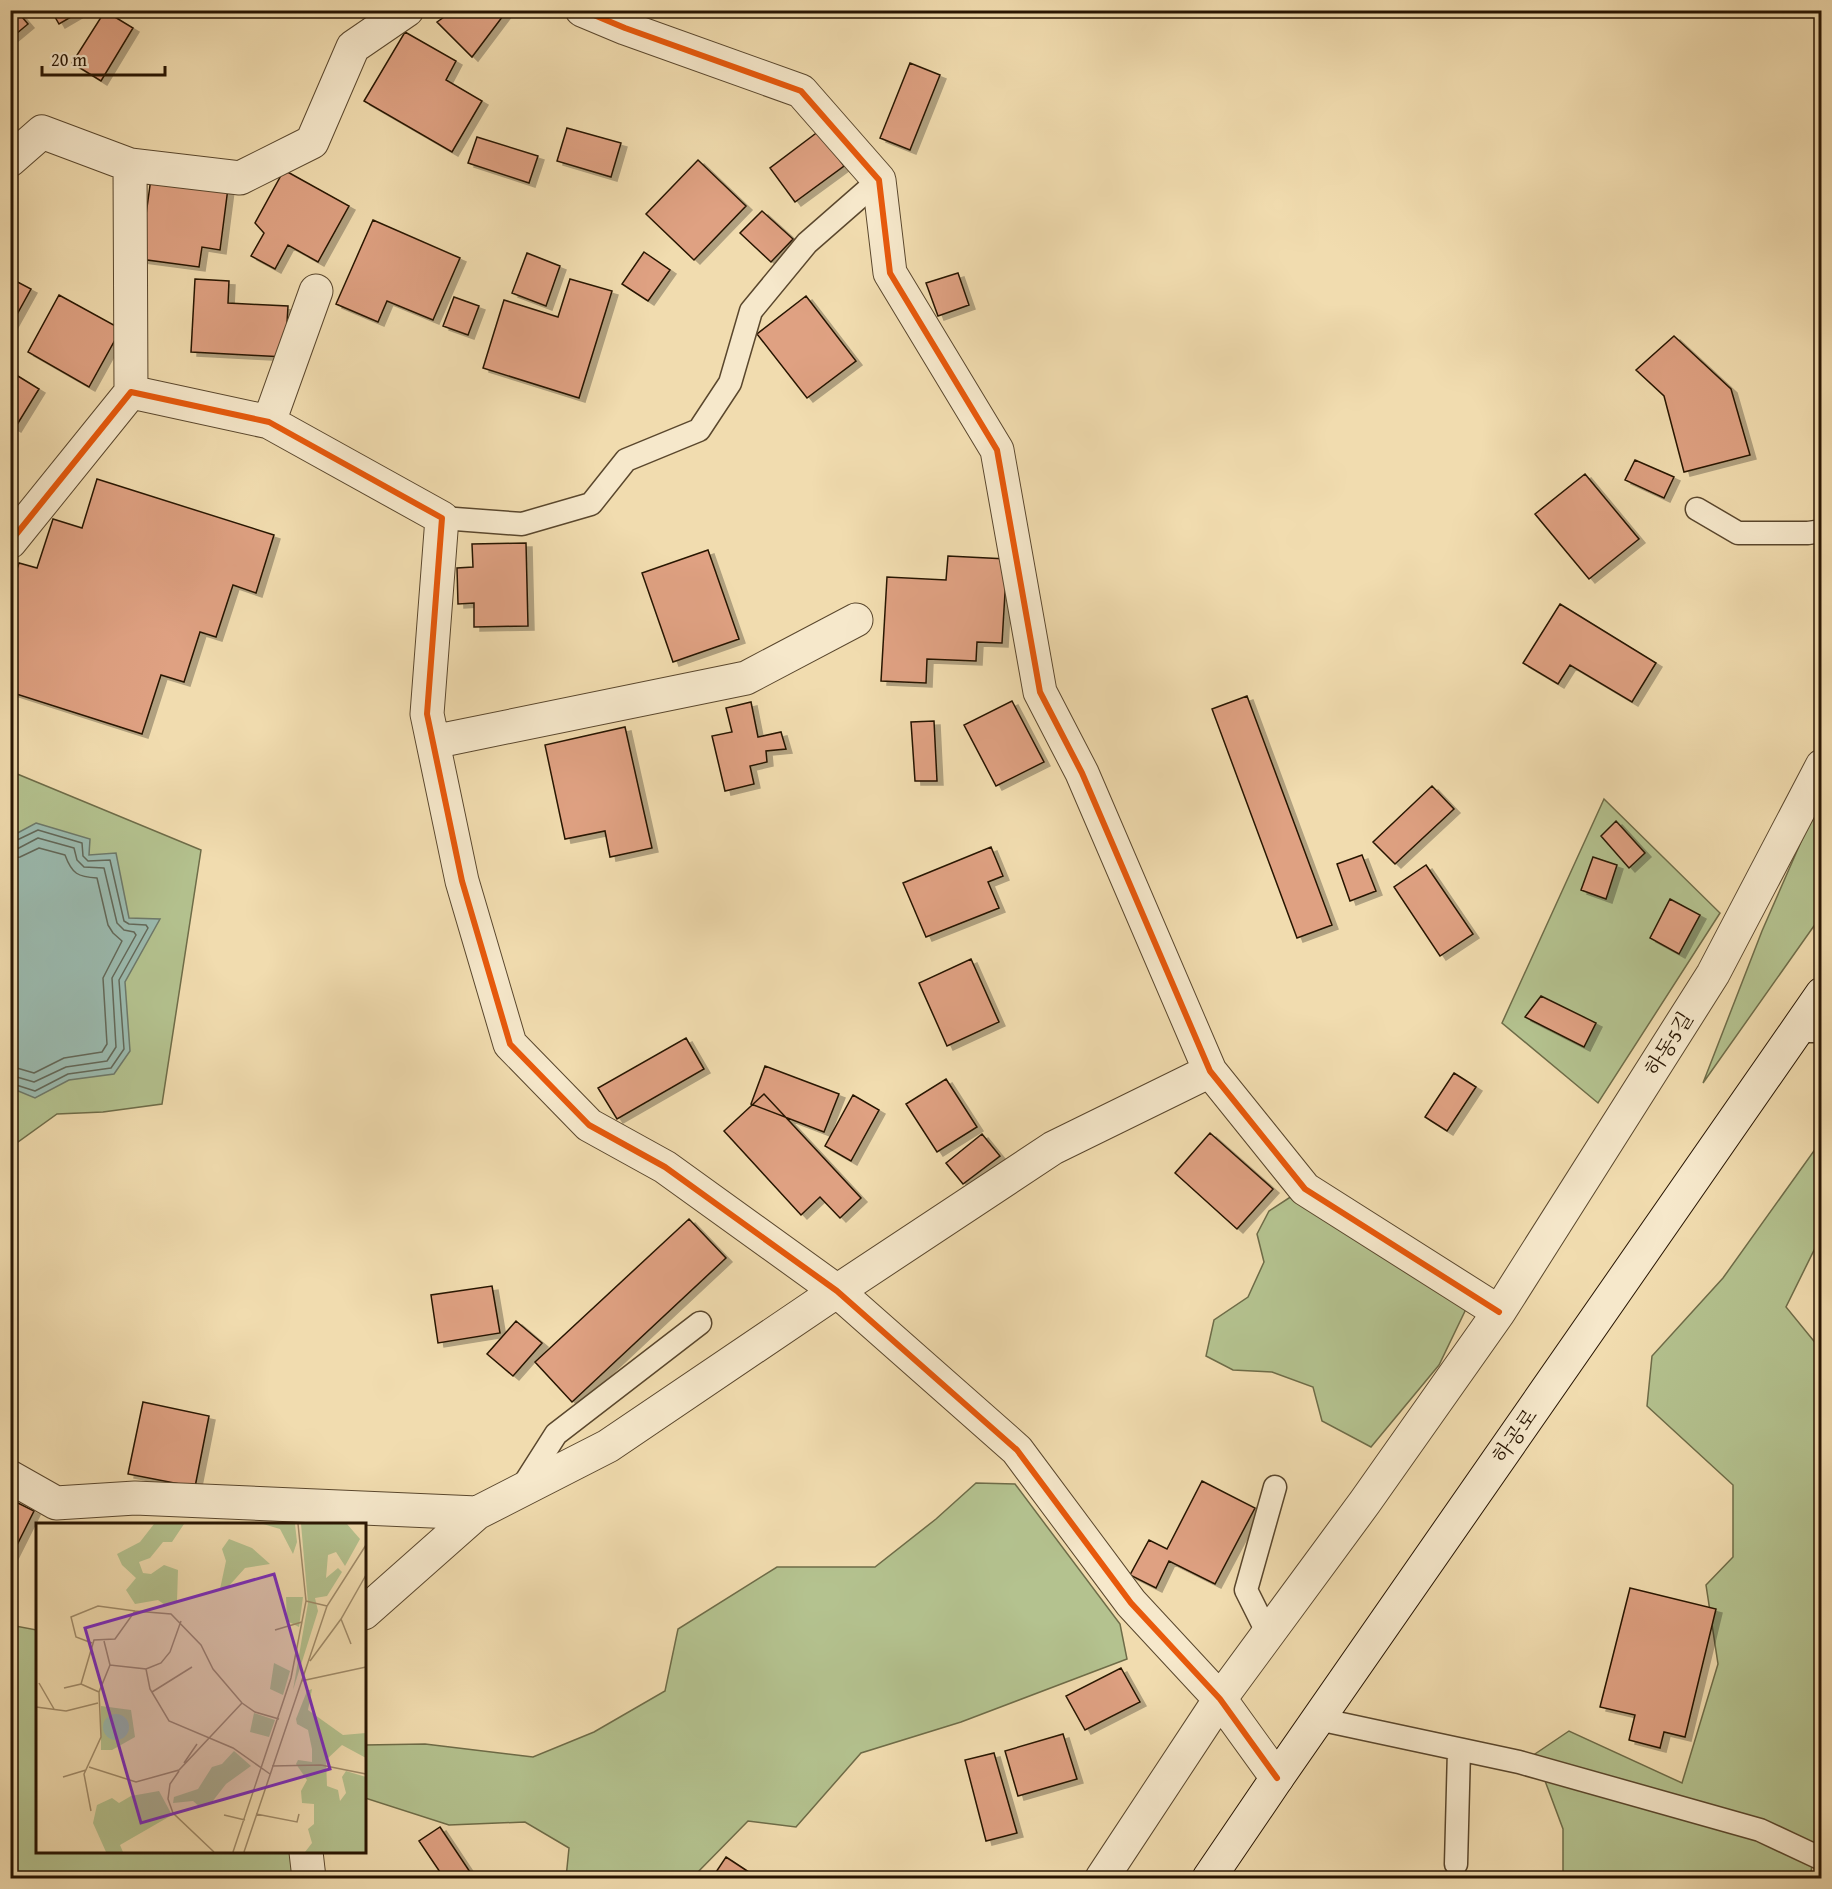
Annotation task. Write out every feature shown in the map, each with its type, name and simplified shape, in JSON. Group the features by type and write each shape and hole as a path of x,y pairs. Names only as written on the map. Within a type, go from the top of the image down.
{"street":[{"path":"15,150 42,132 130,165 240,178 312,142 353,47 408,10"},
{"path":"582,10 625,28 801,91 879,180 890,273 997,450 1040,692 1082,773 1210,1071 1305,1189 1499,1312"},
{"path":"10,542 131,392 130,165"},
{"path":"269,422 316,291"},
{"path":"131,392 269,422 442,518 427,714 462,881 510,1044 590,1125 665,1167 837,1291 1017,1449 1131,1603 1220,1699 1277,1778"},
{"path":"432,742 746,678 856,620"},
{"name":"하동5길","path":"1102,1878 1220,1699 1365,1502 1499,1312 1713,974 1821,766"},
{"name":"하공로","path":"1209,1878 1318,1719 1809,1031 1821,994"},
{"path":"366,1611 477,1513 608,1446 1053,1148 1210,1071"},
{"path":"10,1477 56,1503 135,1498 477,1513"},
{"path":"306,1853 309,1878"}],"lane":[{"path":"442,518 522,524 591,504 626,460 699,430 730,383 751,310 807,243 879,180"},
{"path":"1697,509 1738,533 1821,531"},
{"path":"520,1490 556,1434 700,1323"},
{"path":"1269,1634 1246,1590 1275,1487"},
{"path":"1318,1719 1519,1762 1760,1830 1821,1859"},
{"path":"1456,1864 1459,1750"}],"green space":[{"path":"10,771 201,850 162,1104 103,1112 57,1114 11,1147"},
{"path":"1821,796 1821,916 1703,1083 1762,931"},
{"path":"1604,799 1720,913 1598,1103 1502,1023"},
{"path":"1821,1141 1821,1236 1786,1307 1822,1351 1822,1802 1810,1878 1563,1878 1563,1829 1535,1754 1569,1731 1682,1783 1718,1664 1706,1585 1733,1557 1733,1485 1647,1406 1652,1356 1723,1278"},
{"path":"1292,1196 1466,1309 1439,1365 1371,1447 1322,1421 1313,1387 1272,1372 1233,1370 1206,1356 1214,1320 1248,1297 1264,1262 1257,1234 1269,1211"},
{"path":"976,1483 1015,1484 1120,1624 1127,1659 961,1722 861,1753 796,1827 748,1821 692,1878 566,1878 569,1848 525,1822 449,1825 366,1798 366,1745 425,1744 533,1757 594,1732 665,1691 678,1629 777,1567 875,1567 936,1519"},
{"path":"10,1625 36,1630 36,1853 290,1853 293,1878 11,1878"}],"water":[{"path":"36,823 90,839 89,855 116,853 129,918 160,919 125,982 130,1051 114,1074 69,1080 35,1098 11,1088 10,837"}],"building":[{"path":"10,10 16,10 28,24 10,39"},
{"path":"51,10 83,10 59,24"},
{"path":"454,10 503,10 506,12 472,57 437,22"},
{"path":"105,11 133,28 101,81 72,63"},
{"path":"405,32 456,61 446,80 482,101 452,152 364,101"},
{"path":"910,63 940,75 910,150 880,138"},
{"path":"567,128 621,143 611,177 557,161"},
{"path":"819,131 844,166 795,202 770,168"},
{"path":"477,137 538,156 529,183 468,163"},
{"path":"698,160 746,206 694,260 646,214"},
{"path":"284,170 349,206 318,262 288,245 275,269 251,256 264,233 255,223"},
{"path":"151,178 228,188 220,250 202,247 199,267 140,259"},
{"path":"762,211 793,239 771,262 740,233"},
{"path":"373,220 460,258 433,320 387,301 378,322 336,304"},
{"path":"644,252 670,270 648,301 622,284"},
{"path":"527,253 560,266 546,306 512,293"},
{"path":"958,273 969,305 938,316 926,283"},
{"path":"10,278 31,289 10,327"},
{"path":"195,279 229,281 228,303 288,306 285,357 191,352"},
{"path":"570,279 612,291 579,398 483,368 504,300 558,317"},
{"path":"59,295 121,329 89,387 28,352"},
{"path":"806,296 856,361 807,398 757,334"},
{"path":"454,297 479,306 468,335 443,326"},
{"path":"1674,336 1731,389 1750,455 1684,472 1664,396 1636,370"},
{"path":"13,373 39,389 15,428 10,425 10,377"},
{"path":"1635,460 1674,477 1664,498 1625,480"},
{"path":"1585,474 1639,539 1589,579 1535,514"},
{"path":"97,479 274,535 256,593 233,585 216,637 200,632 184,682 161,675 142,734 10,692 10,591 19,563 37,568 53,519 82,528"},
{"path":"526,543 528,626 474,627 474,603 458,604 457,568 473,567 472,544"},
{"path":"708,550 739,639 673,662 642,573"},
{"path":"948,556 1007,559 1002,643 977,642 976,661 927,659 926,683 881,681 887,577 946,580"},
{"path":"1560,604 1656,663 1632,702 1570,665 1558,684 1523,663"},
{"path":"1247,696 1332,925 1297,938 1212,709"},
{"path":"1012,701 1044,762 996,786 964,725"},
{"path":"751,702 758,737 781,732 786,749 766,751 767,762 750,766 754,784 725,791 712,736 732,732 726,708"},
{"path":"934,721 937,781 915,781 911,722"},
{"path":"625,727 652,848 610,857 605,831 565,839 545,745"},
{"path":"1432,786 1454,809 1395,864 1373,842"},
{"path":"1616,821 1645,853 1629,868 1601,836"},
{"path":"991,847 1003,876 988,882 999,908 926,937 903,883"},
{"path":"1362,855 1376,891 1350,901 1337,864"},
{"path":"1593,857 1617,865 1606,899 1581,890"},
{"path":"1426,865 1473,934 1440,956 1394,887"},
{"path":"1670,899 1700,915 1679,954 1650,938"},
{"path":"971,959 999,1022 947,1046 919,983"},
{"path":"1541,996 1596,1023 1584,1047 1525,1017"},
{"path":"686,1038 704,1069 617,1119 598,1088"},
{"path":"765,1066 839,1094 824,1132 751,1104"},
{"path":"1454,1073 1476,1087 1447,1131 1425,1117"},
{"path":"946,1079 977,1127 937,1152 906,1104"},
{"path":"764,1094 861,1198 840,1218 820,1197 801,1215 724,1131"},
{"path":"853,1095 879,1110 851,1161 825,1146"},
{"path":"1210,1133 1273,1189 1237,1229 1175,1173"},
{"path":"982,1134 1000,1156 963,1184 946,1163"},
{"path":"689,1219 726,1258 572,1402 535,1362"},
{"path":"492,1286 500,1333 438,1343 431,1295"},
{"path":"516,1321 542,1343 513,1376 487,1354"},
{"path":"143,1402 209,1416 195,1487 128,1474"},
{"path":"1202,1481 1255,1508 1215,1584 1169,1561 1156,1588 1130,1575 1149,1540 1167,1549"},
{"path":"10,1499 34,1511 10,1559"},
{"path":"1630,1588 1716,1609 1685,1737 1664,1732 1660,1748 1629,1740 1635,1715 1600,1707"},
{"path":"1121,1668 1140,1702 1085,1730 1066,1696"},
{"path":"1063,1734 1077,1779 1018,1796 1005,1751"},
{"path":"994,1753 1017,1833 986,1841 965,1760"},
{"path":"440,1827 474,1878 444,1878 419,1841"},
{"path":"726,1857 758,1878 712,1878"}],"cycle path":[{"path":"582,10 625,28 801,91 879,180 890,273 997,450 1040,692 1082,773 1210,1071 1305,1189 1499,1312"},
{"path":"10,542 131,392 269,422 442,518 427,714 462,881 510,1044 589,1125 665,1167 837,1291 1017,1450 1131,1603 1220,1699 1277,1778"}]}
